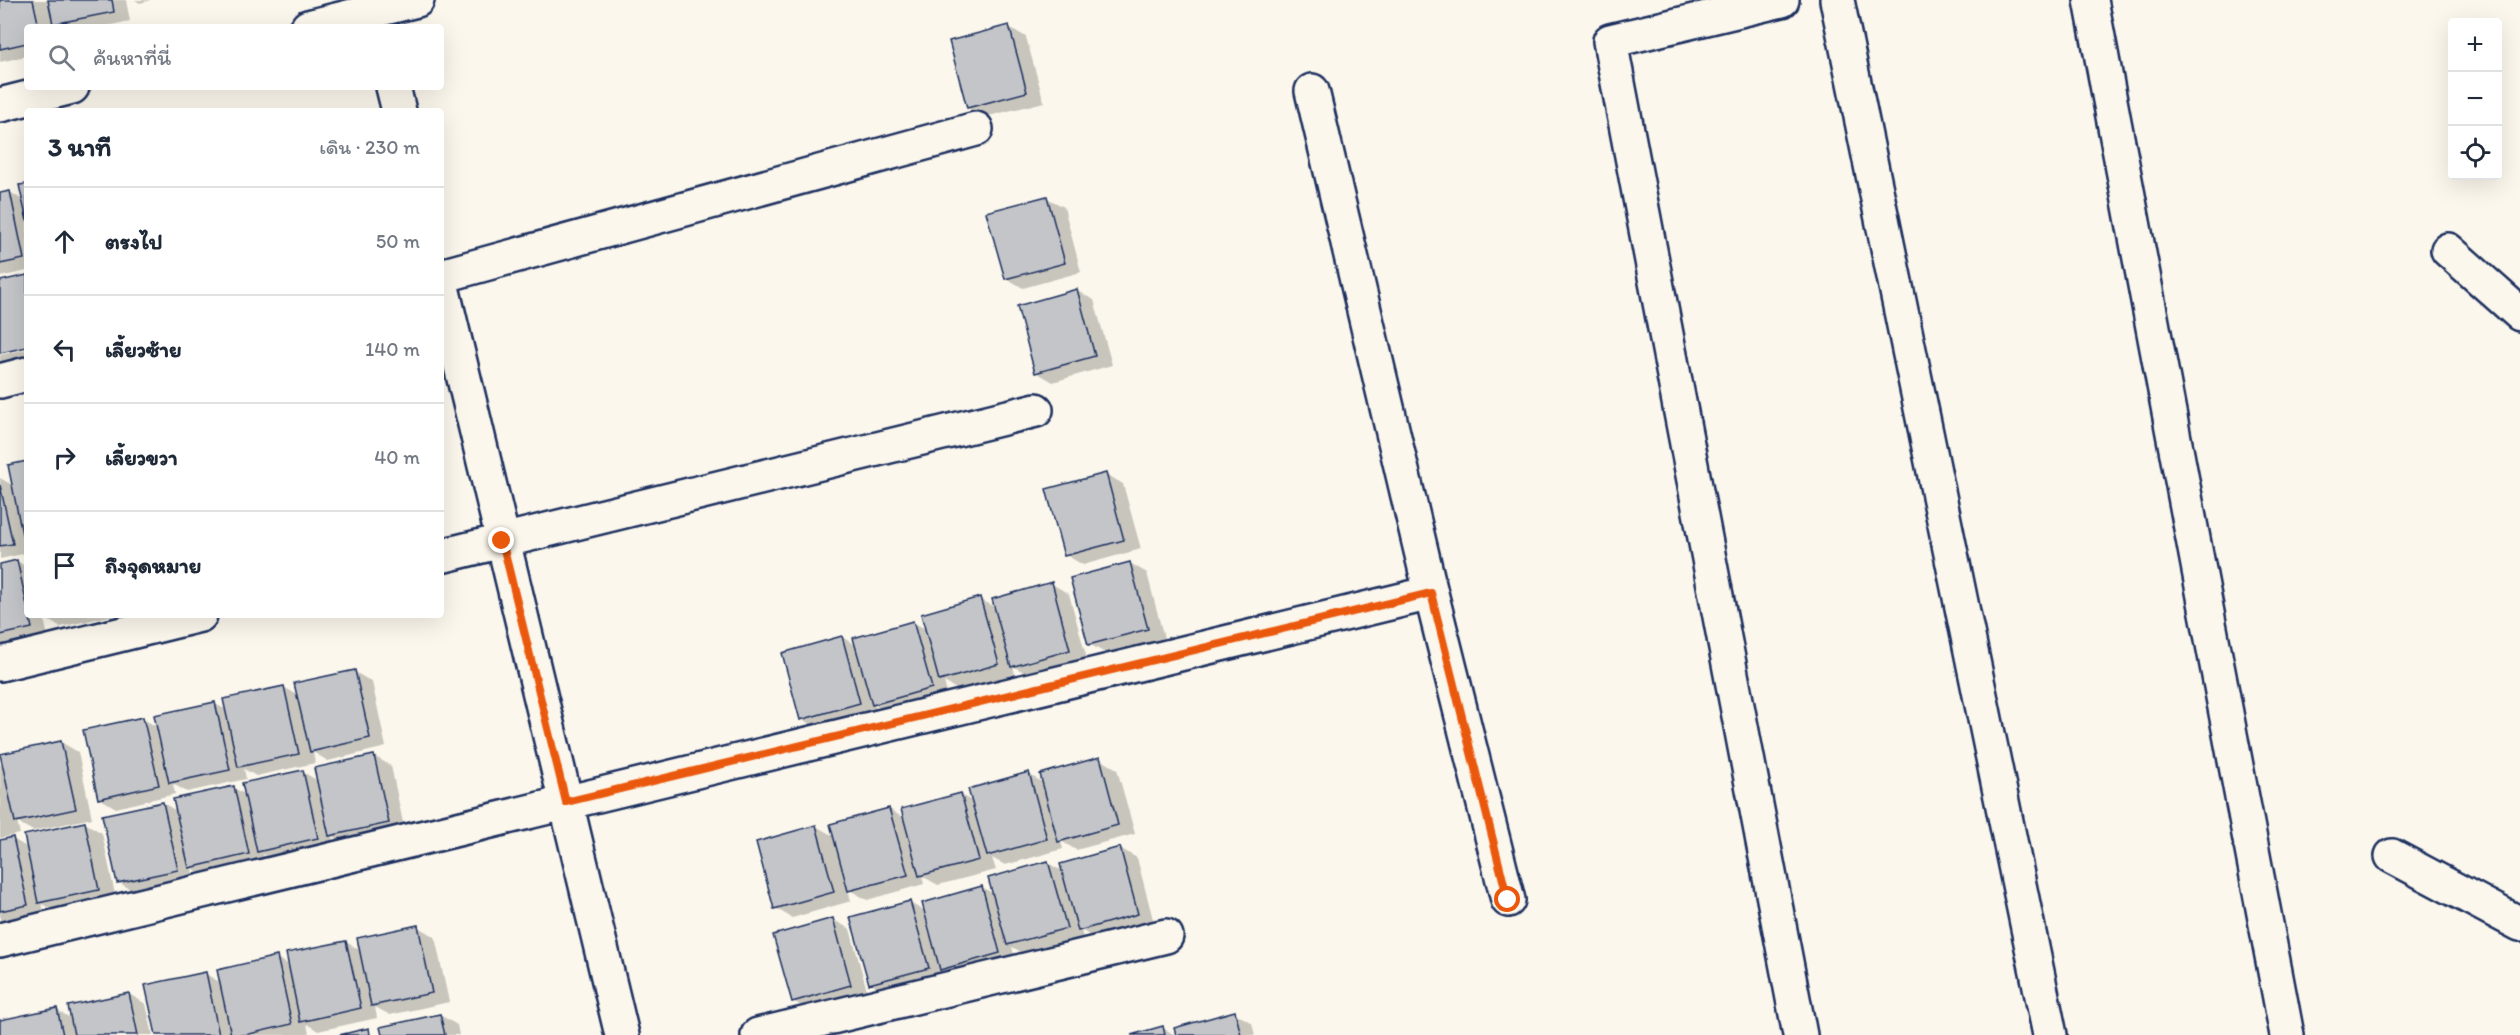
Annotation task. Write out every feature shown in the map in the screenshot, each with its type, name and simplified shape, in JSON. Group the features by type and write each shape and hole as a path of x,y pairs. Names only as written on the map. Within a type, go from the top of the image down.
{"street":[{"path":"321,24 417,0"},
{"path":"1782,0 1610,41 1800,1035"},
{"path":"1837,0 2050,1035"},
{"path":"2091,0 2287,1035"},
{"path":"0,105 60,90"},
{"path":"394,90 398,108"},
{"path":"1312,91 1431,593 1508,900"},
{"path":"444,275 976,129"},
{"path":"2448,250 2520,314"},
{"path":"444,296 622,1035"},
{"path":"0,381 24,375"},
{"path":"444,555 1036,410"},
{"path":"0,940 1431,593"},
{"path":"0,664 188,618"},
{"path":"2392,856 2520,924"},
{"path":"758,1035 1166,936"}],"building":[{"path":"0,0 33,0 38,24 24,24 24,44 0,49"},
{"path":"48,0 112,0 114,12 53,24"},
{"path":"1009,25 1027,92 967,108 949,41"},
{"path":"24,184 24,208 19,185"},
{"path":"10,191 24,259 0,264 0,193"},
{"path":"1047,196 1065,263 1005,279 986,212"},
{"path":"24,276 24,348 0,353 0,281"},
{"path":"1077,289 1095,356 1035,373 1017,306"},
{"path":"24,462 24,534 22,534 8,465"},
{"path":"1106,473 1124,540 1064,556 1046,489"},
{"path":"0,485 13,544 0,546"},
{"path":"17,560 24,592 24,618 30,618 32,628 0,635 0,564"},
{"path":"1130,562 1148,629 1088,645 1070,578"},
{"path":"1052,582 1070,650 1011,667 992,599"},
{"path":"980,597 999,664 939,681 921,614"},
{"path":"913,621 932,688 872,705 853,638"},
{"path":"842,636 860,703 800,720 782,653"},
{"path":"355,670 370,738 310,752 294,683"},
{"path":"284,686 299,754 238,767 223,699"},
{"path":"215,702 230,770 169,783 154,715"},
{"path":"143,717 159,785 98,799 83,730"},
{"path":"61,741 76,809 15,822 0,754"},
{"path":"374,755 389,823 329,836 314,768"},
{"path":"1100,757 1118,825 1058,842 1040,774"},
{"path":"303,770 318,838 257,852 242,783"},
{"path":"1029,772 1047,839 987,856 968,789"},
{"path":"234,786 249,854 189,868 173,799"},
{"path":"961,793 979,860 919,876 901,809"},
{"path":"163,802 178,870 117,883 102,815"},
{"path":"889,808 908,875 848,891 830,824"},
{"path":"85,822 99,890 38,903 24,835"},
{"path":"816,825 834,892 774,909 756,842"},
{"path":"13,837 28,905 0,911 0,840"},
{"path":"1120,847 1138,914 1078,931 1060,864"},
{"path":"1048,861 1067,928 1007,945 988,878"},
{"path":"982,886 1000,953 940,970 922,903"},
{"path":"910,901 929,968 869,984 850,917"},
{"path":"833,918 851,985 792,1002 773,935"},
{"path":"418,925 432,993 371,1006 357,938"},
{"path":"346,941 361,1008 300,1022 286,953"},
{"path":"277,956 292,1024 245,1035 231,1035 217,970"},
{"path":"206,972 219,1035 156,1035 145,985"},
{"path":"129,993 138,1035 74,1035 68,1006"},
{"path":"57,1008 63,1035 0,1035 0,1020"},
{"path":"1235,1011 1241,1035 1176,1035 1174,1028"},
{"path":"440,1014 445,1035 382,1035 380,1027"},
{"path":"1163,1026 1165,1035 1131,1035"},
{"path":"369,1028 370,1035 339,1035"}],"route":[{"path":"502,541 566,802 1431,593 1508,900"}]}
